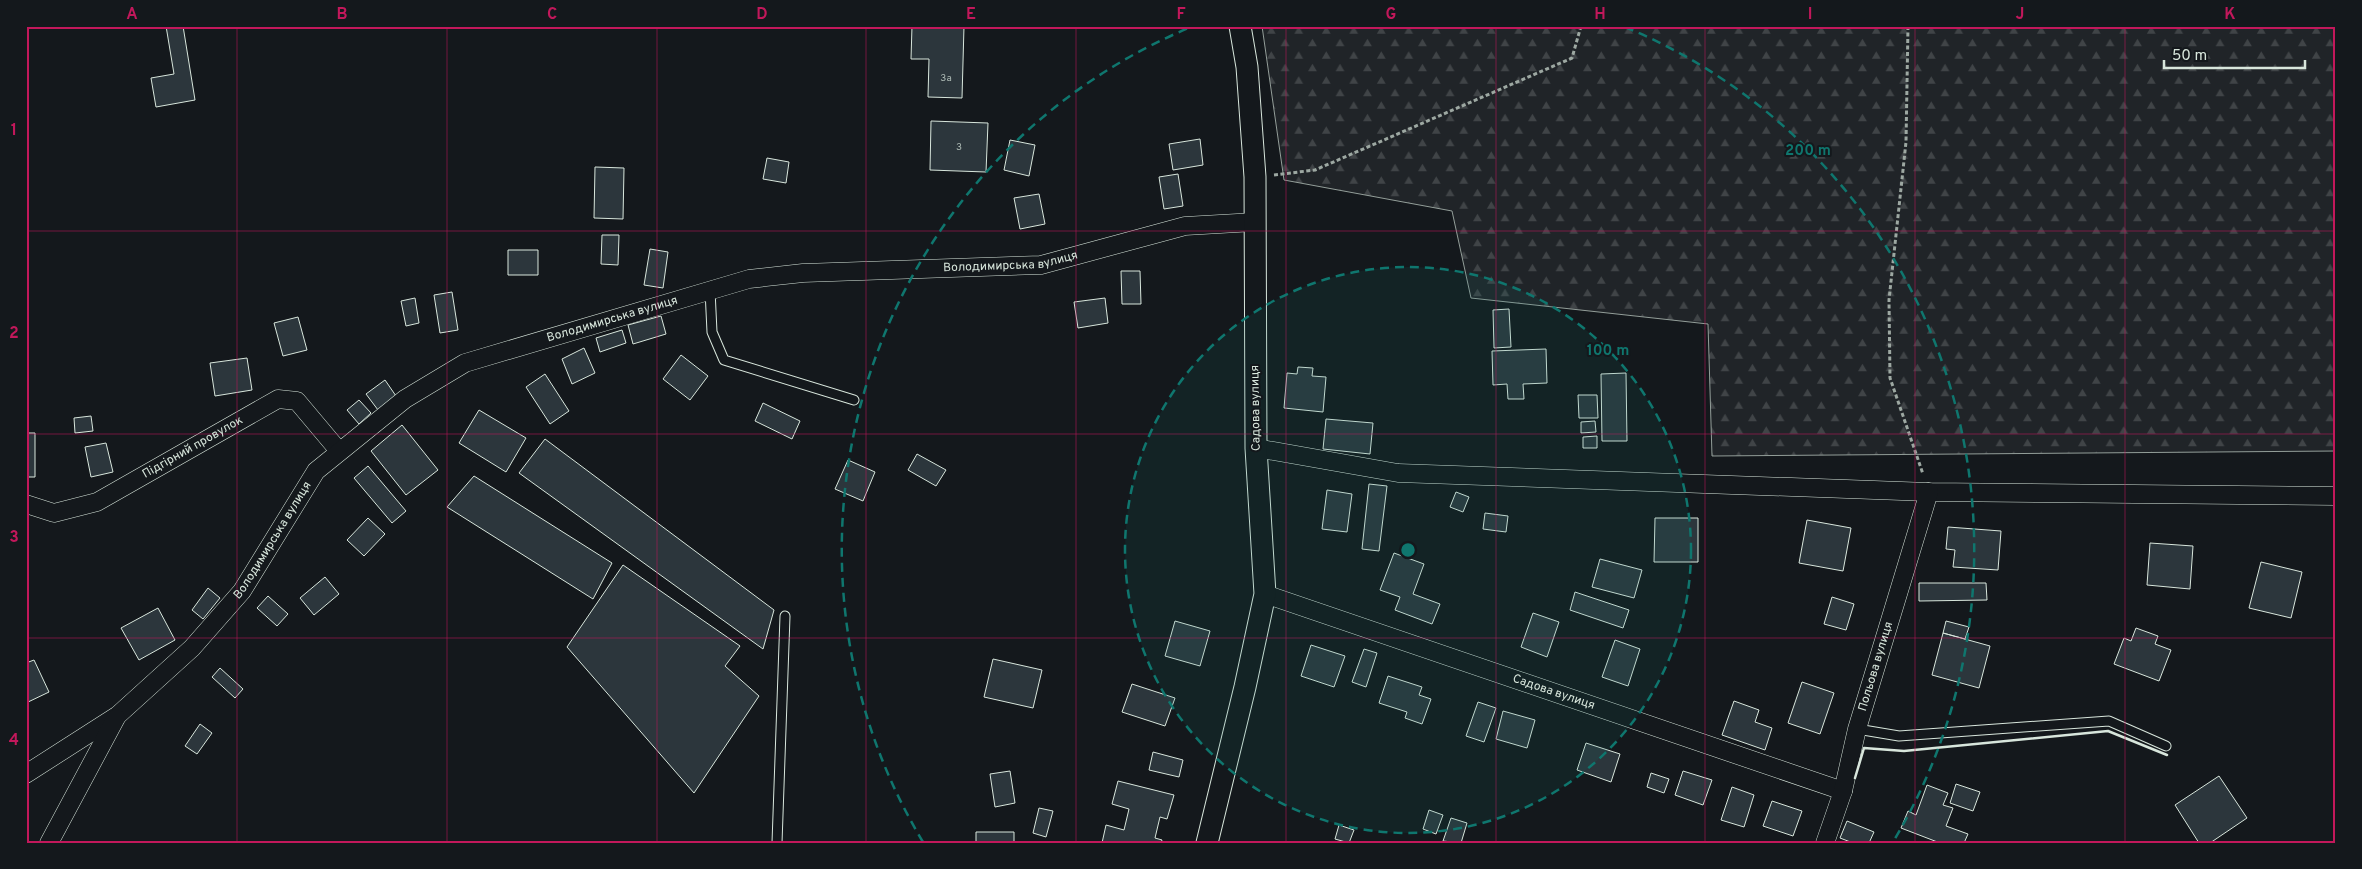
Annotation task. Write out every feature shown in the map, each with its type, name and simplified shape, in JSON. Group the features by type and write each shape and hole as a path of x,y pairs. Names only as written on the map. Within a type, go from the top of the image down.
{"street":[{"name":"Садова вулиця","path":"1207,843 1245,687 1265,594 1256,448 1255,177 1247,67 1240,26"},
{"name":"Володимирська вулиця","path":"26,774 118,715 192,648 242,591 316,471 405,399 465,363 749,279 803,274 1041,265 1185,226 1255,222"},
{"name":"Підгірний провулок","path":"26,504 54,513 97,502 278,399 297,400 339,451"},
{"path":"1256,448 1398,473 1929,492 2336,496"},
{"name":"Польова вулиця","path":"1825,843 1843,791 1857,729 1929,492"},
{"name":"Садова вулиця","path":"1265,594 1843,791"},
{"name":"Володимирська вулиця","path":"49,843 118,715"}],"lane":[{"path":"710,290 712,332 724,360 854,400"},
{"path":"777,843 785,616"},
{"path":"1857,729 1899,736 2109,721 2166,746"}],"path":[{"path":"1255,177 1315,170 1572,58 1581,26"},
{"path":"1908,26 1906,142 1889,300 1890,378 1929,492"}],"green space":[{"path":"1262,26 2336,26 2336,451 1712,456 1708,324 1471,298 1452,211 1284,180"}],"building":[{"path":"166,26 183,26 195,100 156,107 151,78 174,74"},
{"path":"912,26 964,26 962,98 928,97 929,59 911,59"},
{"path":"931,121 988,123 986,172 930,170"},
{"path":"1200,139 1203,165 1173,170 1169,144"},
{"path":"1010,140 1035,145 1029,176 1004,170"},
{"path":"767,158 789,162 786,183 763,179"},
{"path":"595,167 624,168 623,219 594,218"},
{"path":"1178,174 1183,206 1164,209 1159,177"},
{"path":"1039,194 1045,224 1020,229 1014,198"},
{"path":"602,235 619,235 618,265 601,264"},
{"path":"650,249 668,252 663,288 644,285"},
{"path":"508,250 538,250 538,275 508,275"},
{"path":"1121,271 1140,271 1141,304 1122,304"},
{"path":"452,292 458,330 440,333 434,295"},
{"path":"415,298 419,323 406,326 401,301"},
{"path":"1105,298 1108,323 1078,328 1074,302"},
{"path":"1509,309 1511,347 1494,348 1493,310"},
{"path":"661,316 666,334 633,344 628,325"},
{"path":"298,317 307,350 283,356 274,323"},
{"path":"622,330 626,343 600,352 596,338"},
{"path":"584,348 595,373 572,384 562,359"},
{"path":"1546,349 1547,383 1523,384 1524,399 1508,399 1507,384 1493,385 1492,351"},
{"path":"681,355 708,376 690,400 663,379"},
{"path":"247,358 252,390 215,396 210,363"},
{"path":"1298,367 1313,368 1312,376 1326,377 1323,412 1284,408 1287,373 1297,374"},
{"path":"1626,373 1627,441 1602,441 1601,374"},
{"path":"545,374 569,411 550,424 526,387"},
{"path":"385,380 396,396 378,410 366,394"},
{"path":"1578,395 1597,395 1598,418 1579,418"},
{"path":"359,400 371,413 359,424 347,410"},
{"path":"763,403 800,421 792,439 755,421"},
{"path":"479,410 526,438 506,472 459,443"},
{"path":"91,416 93,431 75,433 74,418"},
{"path":"1326,419 1373,423 1370,454 1323,449"},
{"path":"1595,421 1596,432 1581,433 1581,422"},
{"path":"402,425 438,470 406,495 371,451"},
{"path":"26,433 35,433 35,477 26,477"},
{"path":"1597,436 1597,448 1583,448 1583,437"},
{"path":"545,439 774,610 763,649 519,473"},
{"path":"106,443 113,472 91,477 85,447"},
{"path":"917,454 946,470 936,486 908,470"},
{"path":"848,460 875,472 863,501 835,489"},
{"path":"368,466 406,511 392,523 354,478"},
{"path":"474,476 612,563 593,599 447,507"},
{"path":"1369,484 1387,486 1379,551 1362,549"},
{"path":"1327,490 1352,494 1347,532 1322,529"},
{"path":"1456,492 1469,497 1463,512 1450,507"},
{"path":"1485,513 1508,516 1506,532 1483,529"},
{"path":"368,518 385,534 364,556 347,540"},
{"path":"1655,518 1698,518 1698,562 1654,562"},
{"path":"1807,520 1851,528 1843,571 1799,563"},
{"path":"1948,527 2001,531 1998,570 1953,567 1955,550 1946,549"},
{"path":"2150,543 2193,546 2190,589 2147,585"},
{"path":"1394,553 1424,564 1413,594 1440,604 1432,624 1395,610 1400,597 1380,590"},
{"path":"1600,559 1642,570 1634,598 1592,587"},
{"path":"2261,562 2302,572 2291,618 2249,608"},
{"path":"623,565 740,646 725,666 759,696 694,793 567,647"},
{"path":"325,577 339,594 314,615 300,598"},
{"path":"1919,583 1986,583 1987,600 1919,601"},
{"path":"208,588 220,598 203,619 192,610"},
{"path":"1575,592 1629,610 1623,628 1570,610"},
{"path":"268,596 288,614 277,626 257,608"},
{"path":"1832,597 1854,604 1846,630 1824,624"},
{"path":"158,608 175,640 139,660 121,628"},
{"path":"1533,613 1559,622 1547,657 1521,647"},
{"path":"1175,621 1210,631 1200,666 1165,656"},
{"path":"1946,621 1969,627 1965,639 1943,633"},
{"path":"2136,628 2158,636 2155,644 2171,650 2159,681 2114,664 2124,638 2131,641"},
{"path":"1943,633 1990,646 1979,688 1932,675"},
{"path":"1615,640 1640,649 1628,686 1602,677"},
{"path":"1311,645 1345,656 1334,687 1301,676"},
{"path":"1364,649 1377,653 1366,687 1352,682"},
{"path":"993,659 1042,670 1033,708 984,697"},
{"path":"34,660 49,692 26,703 26,663"},
{"path":"220,668 243,689 235,698 212,677"},
{"path":"1388,676 1422,687 1419,695 1431,699 1422,724 1405,718 1407,712 1379,703"},
{"path":"1802,682 1834,693 1820,734 1788,723"},
{"path":"1132,684 1175,698 1165,726 1122,712"},
{"path":"1734,701 1759,710 1755,722 1772,728 1765,750 1722,735"},
{"path":"1478,702 1496,708 1484,742 1466,736"},
{"path":"1503,711 1535,720 1527,748 1496,739"},
{"path":"200,724 212,733 197,754 185,746"},
{"path":"1586,743 1620,754 1611,782 1577,770"},
{"path":"1153,752 1183,760 1179,777 1149,770"},
{"path":"1010,771 1015,803 995,807 990,774"},
{"path":"1683,771 1712,780 1703,805 1675,795"},
{"path":"1651,773 1669,779 1664,793 1647,787"},
{"path":"2219,776 2247,818 2210,843 2199,843 2175,805"},
{"path":"1118,781 1174,795 1167,819 1160,817 1155,838 1162,840 1161,843 1102,843 1106,825 1124,830 1129,809 1112,804"},
{"path":"1956,784 1980,792 1973,811 1950,803"},
{"path":"1927,785 1948,793 1943,805 1953,808 1946,826 1968,834 1964,843 1940,843 1901,828 1908,811 1916,815"},
{"path":"1732,787 1754,795 1744,827 1721,820"},
{"path":"1772,801 1802,811 1793,836 1763,826"},
{"path":"1039,808 1053,811 1046,837 1033,833"},
{"path":"1429,810 1443,815 1436,834 1423,829"},
{"path":"1451,818 1467,823 1461,843 1443,841"},
{"path":"1847,821 1874,832 1869,843 1853,843 1840,838"},
{"path":"1339,825 1354,830 1349,843 1335,839"},
{"path":"976,832 1014,832 1014,843 976,843"}],"wall":[{"path":"1855,778 1864,748 1904,751 2108,731 2167,755"}]}
